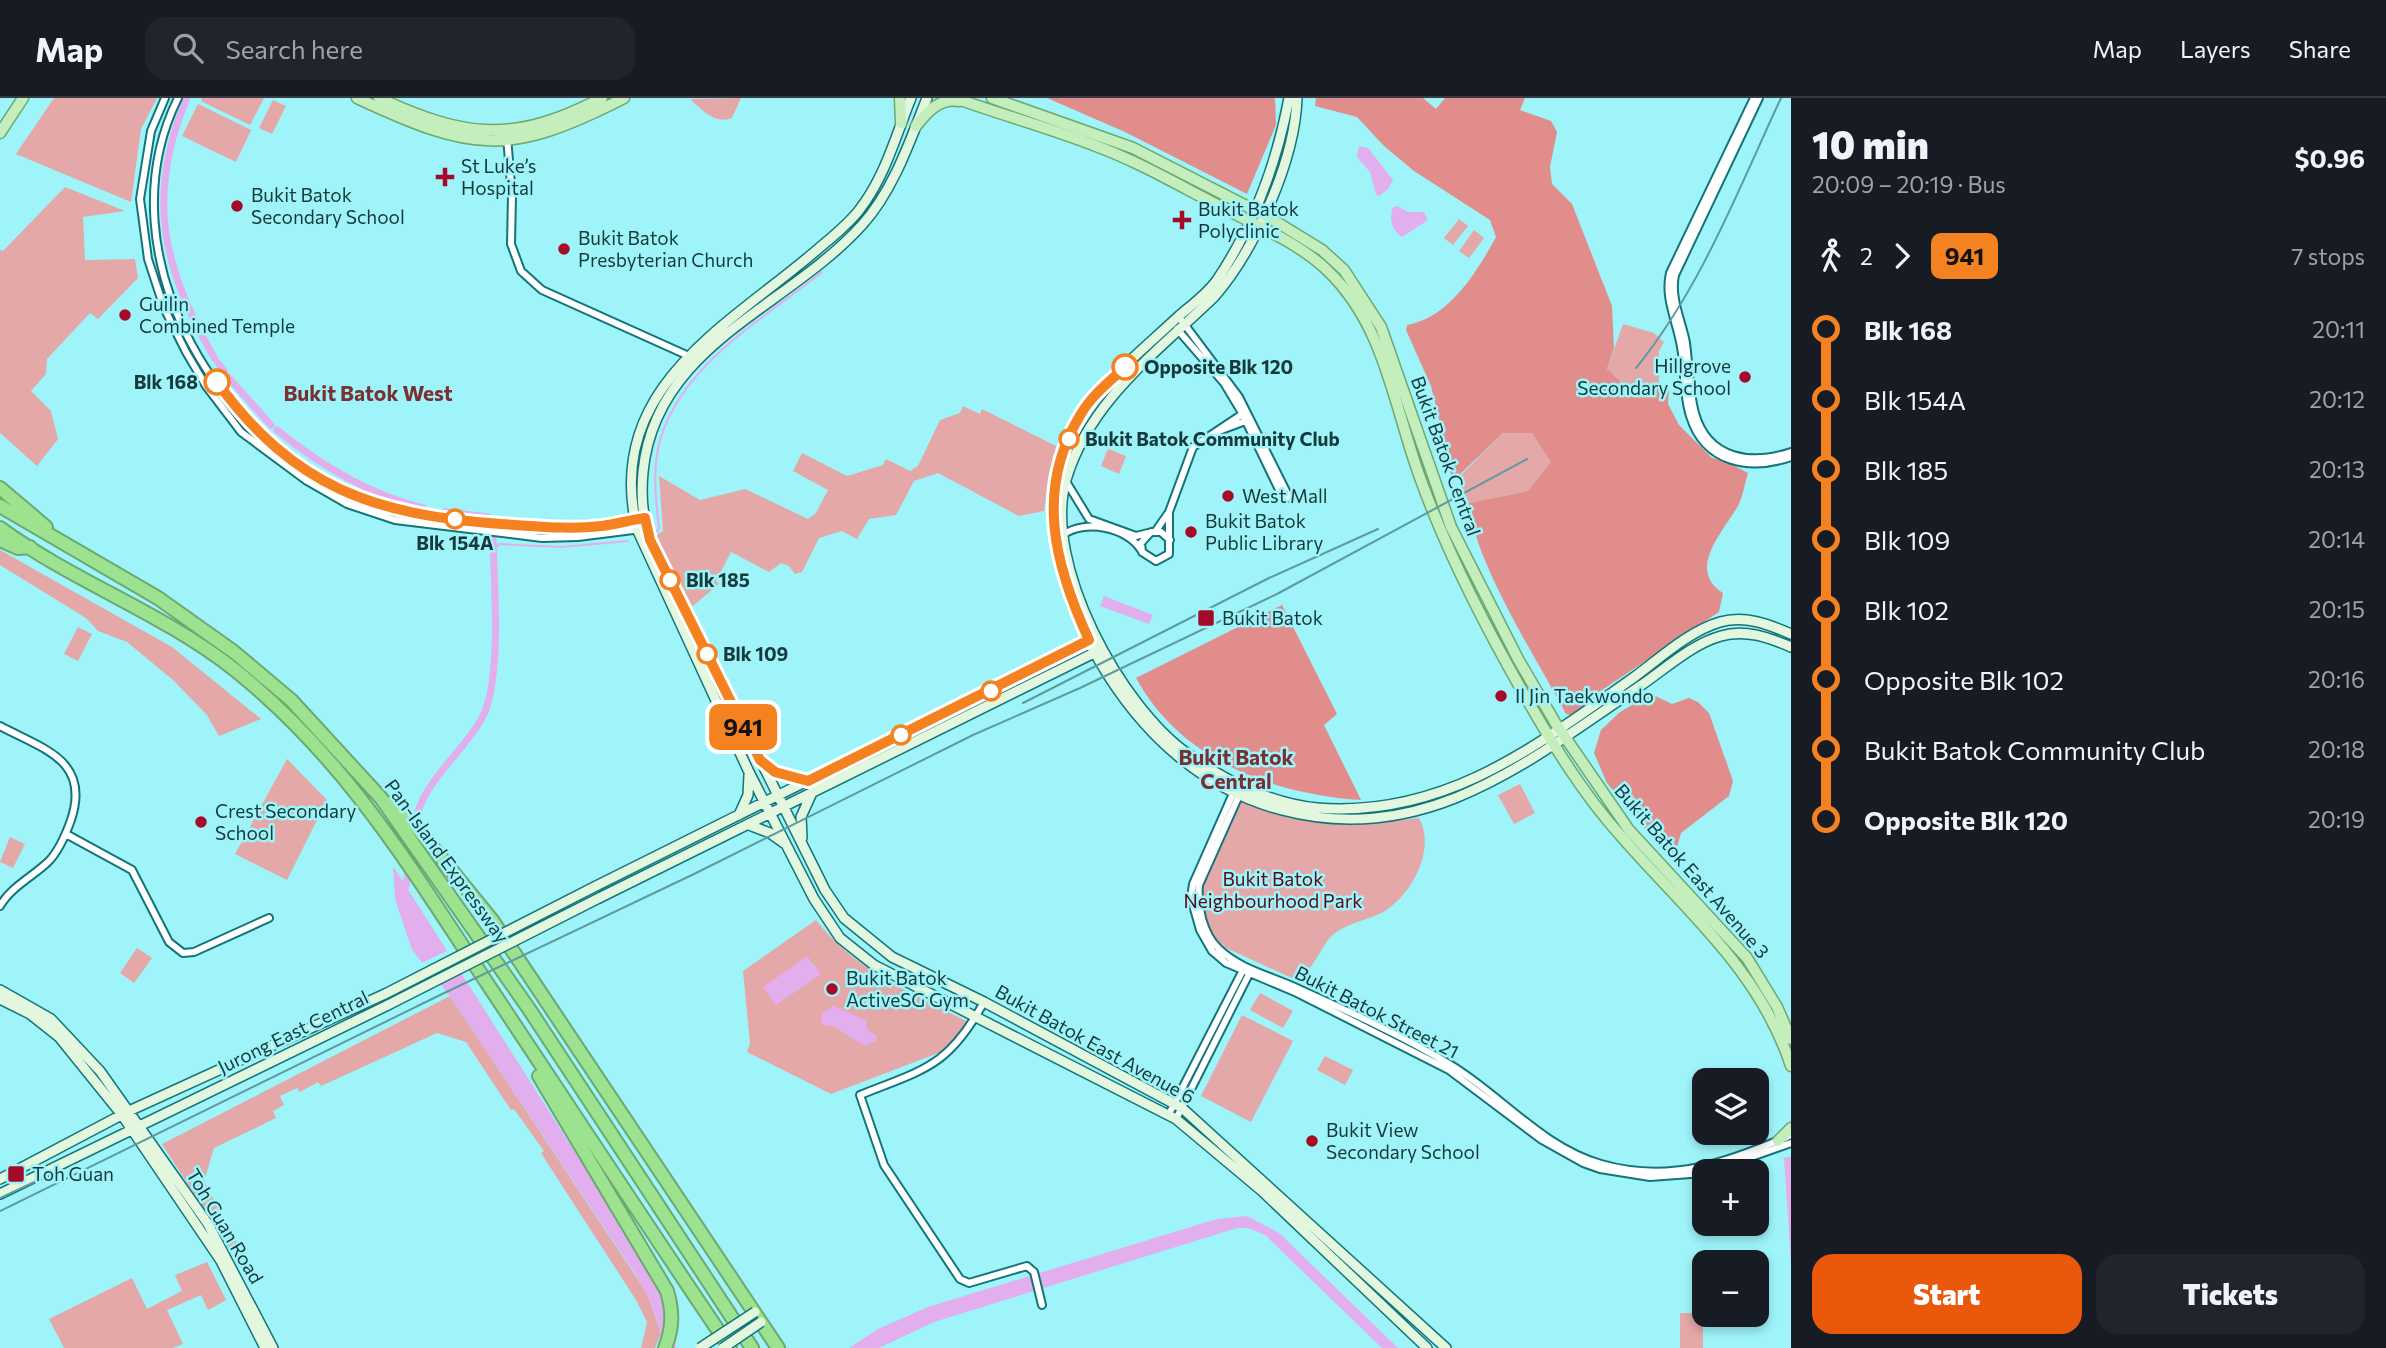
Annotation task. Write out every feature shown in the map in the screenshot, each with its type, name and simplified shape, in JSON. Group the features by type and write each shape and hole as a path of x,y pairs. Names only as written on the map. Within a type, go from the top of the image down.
{"highway":[{"path":"0,488 46,527 104,566"},
{"name":"Pan-Island Expressway","path":"0,506 158,598 234,652 291,700 381,798 393,804 414,829 418,847 612,1133 752,1348"},
{"name":"Pan-Island Expressway","path":"0,528 159,619 234,670 306,735 338,770 405,856 730,1348"},
{"path":"0,540 18,548 30,547"},
{"path":"414,829 492,920 778,1348"},
{"path":"501,1005 667,1291 672,1308 670,1333 665,1348"}],"main road":[{"path":"0,133 23,98"},
{"path":"357,98 444,135 485,142 575,123 624,98"},
{"path":"379,98 446,125 507,136 569,115 602,98"},
{"path":"900,98 901,122"},
{"path":"641,524 633,492 638,441 646,419 663,388 691,357 860,211 879,177 911,98"},
{"path":"691,357 821,262 863,224 885,191 927,98"},
{"name":"Bukit Batok Central","path":"955,98 1097,146 1253,223 1326,269 1346,291 1373,332 1434,513 1498,647 1557,737"},
{"name":"Bukit Batok Central","path":"992,98 1123,144 1259,212 1322,250 1344,270 1381,327 1451,527 1557,737"},
{"path":"1259,212 1282,140 1289,98"},
{"path":"1297,98 1290,150 1220,291 1099,391 1081,413 1058,473 1053,506 1058,556 1069,595 1100,650 1121,695 1157,737 1203,775 1238,789 1314,807 1377,808 1438,795 1475,779 1557,737 1713,638 1753,634 1791,647"},
{"path":"916,126 935,106 950,100 966,102"},
{"path":"1093,638 1073,581 1063,535 1062,507 1066,481 1076,452 1105,403 1178,324"},
{"name":"Bukit Batok East Avenue 6","path":"641,524 825,890 844,918 864,938 892,957 984,1002 1178,1106 1446,1348"},
{"name":"Bukit Batok East Avenue 6","path":"641,524 748,770 814,898 840,938 874,965 1172,1116 1262,1191 1427,1348"},
{"path":"1557,737 1712,625 1751,620 1791,635"},
{"name":"Jurong East Central","path":"0,1180 126,1113 385,994 1093,638"},
{"name":"Jurong East Central","path":"0,1195 1100,650"},
{"name":"Bukit Batok East Avenue 3","path":"1557,737 1629,830 1747,958 1777,1007 1791,1039"},
{"name":"Bukit Batok East Avenue 3","path":"1557,737 1612,827 1738,964 1762,1000 1791,1066"},
{"path":"760,760 775,772 808,781"},
{"path":"737,817 748,795 748,770"},
{"path":"803,847 801,817 812,794"},
{"path":"749,825 770,832 787,846"},
{"path":"0,990 33,1007 64,1031 100,1071 136,1127"},
{"path":"0,999 30,1014 52,1031 126,1113"},
{"name":"Toh Guan Road","path":"136,1127 220,1261 265,1348"},
{"name":"Toh Guan Road","path":"136,1127 208,1224 274,1348"},
{"path":"1778,1141 1791,1128"},
{"path":"700,1348 758,1317"},
{"path":"723,1348 758,1317"}],"street":[{"path":"165,98 151,131 139,199 142,232 153,280 186,352 234,424 274,459 347,504 411,524 504,535 578,537 641,524"},
{"path":"178,98 160,148 153,192 153,215 165,277 200,357 249,424 306,471 348,494 384,508 534,527 641,524"},
{"path":"1756,98 1675,275 1673,290 1685,337 1695,415 1703,430 1725,451 1751,461 1791,452"},
{"path":"1756,98 1670,273 1668,291 1679,338 1690,416 1698,433 1710,447 1737,462 1766,465 1791,457"},
{"path":"507,136 512,196 511,244 520,271 542,290 691,357"},
{"path":"153,280 165,277"},
{"path":"1178,324 1223,372 1287,498"},
{"path":"1142,552 1141,543 1169,512 1189,452 1201,439 1245,412"},
{"path":"1212,433 1248,420"},
{"path":"1066,481 1090,519 1136,536 1153,532 1170,540"},
{"path":"1063,535 1072,528 1087,524 1132,540 1150,560 1161,561 1169,554 1169,512"},
{"path":"0,726 61,759 72,771 78,792 66,834 51,859 9,892 0,906"},
{"name":"Bukit Batok Street 21","path":"1238,789 1199,885 1198,898 1210,938 1230,958 1246,971 1297,993 1449,1070 1542,1140 1583,1163 1600,1169 1650,1177 1692,1174"},
{"path":"66,834 132,870 169,942 183,953 194,952 270,918"},
{"path":"1172,1116 1246,971"},
{"name":"Bukit Batok Street 21","path":"1246,971 1299,989 1453,1066 1566,1149 1601,1164 1650,1172 1695,1170 1726,1162 1791,1135"},
{"path":"984,1002 958,1043 940,1062 860,1096 884,1165 962,1281 969,1283 1025,1266 1034,1274 1042,1305"},
{"path":"1746,1159 1791,1143"}],"green space":[{"path":"54,98 157,98 141,129 131,202 16,154"},
{"path":"202,98 264,98 250,125 201,101"},
{"path":"741,98 732,118 726,120 714,118 690,99"},
{"path":"273,100 286,106 272,134 259,128"},
{"path":"198,104 251,130 236,162 182,136"},
{"path":"65,187 125,211 83,217 85,260 135,259 138,278 98,319 90,313 47,359 46,374 31,391 51,411 58,439 37,466 0,433 0,250 3,251"},
{"path":"1459,219 1468,226 1453,245 1444,238"},
{"path":"1474,230 1484,238 1469,258 1459,251"},
{"path":"1623,324 1654,333 1664,342 1659,351 1659,382 1636,394 1607,369"},
{"path":"963,406 980,414 982,409 1058,447 1049,473 1044,511 1019,516 938,473 914,481 896,515 869,519 857,539 842,531 819,538 802,572 795,574 789,566 781,563 769,572 731,552 716,581 719,584 689,609 654,537 663,531 659,476 700,500 745,489 808,519 816,513 828,490 793,471 802,453 847,476 883,465 886,459 910,471 918,466 940,420 960,413"},
{"path":"1503,433 1532,433 1552,462 1528,491 1469,503 1458,478"},
{"path":"1108,449 1126,456 1119,474 1101,466"},
{"path":"0,550 172,647 261,719 219,736 207,715 173,680 127,642 98,631 86,618 0,565"},
{"path":"78,627 92,634 78,661 64,654"},
{"path":"287,759 327,800 287,880 235,854"},
{"path":"1520,784 1535,813 1514,824 1498,795"},
{"name":"Bukit Batok Neighbourhood Park","path":"1237,800 1283,814 1327,821 1371,822 1419,818 1425,843 1419,869 1413,882 1395,903 1379,914 1335,933 1312,965 1292,978 1226,948 1210,933 1197,894"},
{"path":"10,837 25,844 13,868 0,862"},
{"path":"816,920 831,938 866,967 968,1022 955,1042 941,1052 831,1094 747,1052 750,1044 743,971"},
{"path":"137,948 152,958 134,983 120,973"},
{"path":"1260,993 1293,1011 1283,1028 1250,1010"},
{"path":"450,996 647,1293 661,1333 655,1348 641,1348 647,1322 636,1300 541,1153 544,1151 514,1109 511,1110 466,1042 437,1033 321,1086 318,1082 300,1092 297,1088 280,1096 284,1105 273,1111 276,1118 214,1148 204,1181 239,1246 230,1250 162,1144"},
{"path":"1242,1015 1293,1041 1251,1122 1201,1096"},
{"path":"1325,1056 1353,1070 1345,1085 1317,1070"},
{"path":"207,1262 226,1300 208,1310 201,1295 167,1310 183,1344 173,1348 64,1348 49,1319 132,1278 147,1309 182,1291 175,1275"},
{"path":"1680,1313 1692,1313 1692,1327 1703,1327 1703,1348 1680,1348"}],"shaded area":[{"path":"1047,98 1275,98 1276,125 1247,194 1125,132"},
{"path":"1316,98 1423,98 1436,109 1445,98 1525,98 1520,110 1551,121 1557,132 1550,167 1552,184 1572,204 1612,306 1614,348 1607,369 1635,394 1659,382 1669,389 1668,404 1679,425 1712,458 1725,461 1748,473 1739,504 1711,549 1708,561 1708,573 1712,583 1723,593 1719,612 1602,690 1574,716 1566,714 1508,610 1482,553 1469,503 1528,491 1551,462 1532,433 1503,433 1454,480 1442,456 1443,435 1431,386 1406,330 1407,325 1436,313 1449,303 1470,279 1496,237 1490,220 1414,171 1384,146 1357,117 1315,106"},
{"path":"1359,146 1368,148 1393,180 1388,189 1379,196 1376,194 1370,172 1357,157"},
{"path":"1397,206 1408,212 1424,212 1428,220 1402,237 1393,228 1391,221 1392,208"},
{"path":"1104,596 1153,615 1149,624 1100,606"},
{"path":"1282,605 1337,714 1324,725 1361,800 1295,790 1232,768 1178,731 1155,707 1136,678"},
{"path":"1651,694 1672,704 1689,698 1698,702 1709,713 1733,781 1729,796 1681,833 1677,847 1669,857 1607,783 1594,753 1601,730 1620,712"},
{"path":"393,866 657,1281 667,1308 676,1348 661,1348 653,1308 634,1272 450,996 412,950 395,899"},
{"path":"807,956 821,974 776,1005 763,987"},
{"path":"833,1006 866,1020 868,1031 876,1035 877,1040 865,1046 833,1026 822,1025 821,1014"},
{"path":"1791,1157 1791,1262 1784,1158"},
{"path":"1247,1216 1279,1233 1398,1348 1382,1348 1265,1235 1248,1228 1237,1228 934,1322 879,1348 849,1348 878,1329 928,1307 1217,1219"}],"pier":[{"path":"451,949 464,972 437,986 419,964"}],"waterway":[{"path":"187,98 174,134 166,168 166,232 172,263 183,294 215,359"},
{"path":"654,534 659,529 656,459 667,420 682,394 724,348 822,272"},
{"path":"219,364 224,371"},
{"path":"228,377 271,425"},
{"path":"277,430 346,477 384,495 423,508"},
{"path":"445,512 488,517 491,522"},
{"path":"415,824 425,795 475,730 489,699 495,655 493,539"},
{"path":"493,550 499,544 561,547 628,541"},
{"path":"406,886 412,842"}],"railway":[{"path":"1636,368 1659,337 1699,272 1781,98"},
{"path":"0,1211 694,874 973,735 1080,688 1277,594 1527,459"},
{"path":"1023,703 1269,578 1378,529"},
{"path":"0,1198 47,1176"}],"bus line":[{"name":"941","path":"217,382 249,424 306,471 348,494 384,508 463,520 547,528 603,526 645,518 650,540 760,760 775,772 808,781 1089,640 1061,574 1054,523 1054,494 1064,454 1081,413 1099,391 1125,367"}],"place":[{"name":"St Luke’s Hospital","path":"445,177"},
{"name":"Bukit Batok Secondary School","path":"237,206"},
{"name":"Bukit Batok Polyclinic","path":"1182,220"},
{"name":"Bukit Batok Presbyterian Church","path":"564,249"},
{"name":"Guilin Combined Temple","path":"125,315"},
{"name":"Opposite Blk 120","path":"1125,367"},
{"name":"Hillgrove Secondary School","path":"1745,377"},
{"name":"Blk 168","path":"217,382"},
{"name":"Bukit Batok Community Club","path":"1069,439"},
{"name":"West Mall","path":"1228,496"},
{"name":"Blk 154A","path":"455,519"},
{"name":"Bukit Batok Public Library","path":"1191,532"},
{"name":"Blk 185","path":"670,580"},
{"name":"Bukit Batok","path":"1206,618"},
{"name":"Blk 109","path":"707,654"},
{"name":"Il Jin Taekwondo","path":"1501,696"},
{"name":"Crest Secondary School","path":"201,822"},
{"name":"Bukit Batok ActiveSG Gym","path":"832,989"},
{"name":"Bukit View Secondary School","path":"1312,1141"},
{"name":"Toh Guan","path":"16,1174"}],"district":[{"name":"Bukit Batok West","path":"368,394"},
{"name":"Bukit Batok Central","path":"1236,770"}]}
